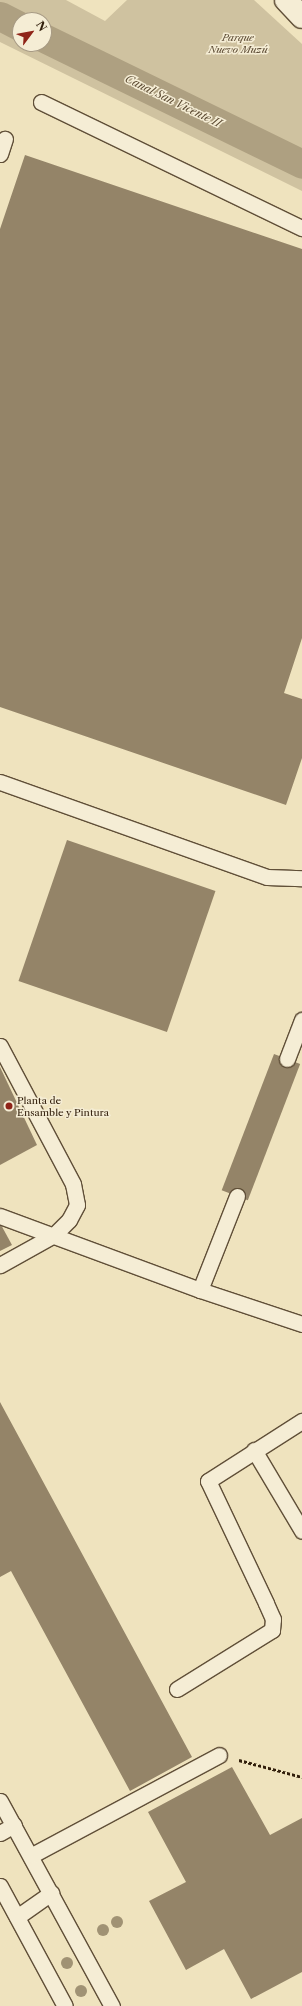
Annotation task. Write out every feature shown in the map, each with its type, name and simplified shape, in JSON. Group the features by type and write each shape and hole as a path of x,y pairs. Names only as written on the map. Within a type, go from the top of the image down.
{"street":[{"path":"286,0 302,16"}],"lane":[{"path":"41,102 302,228"},
{"path":"0,154 5,139"},
{"path":"0,782 267,877 302,878"},
{"path":"287,1059 302,1020"},
{"path":"0,1046 73,1184 77,1205 69,1220 54,1235 0,1265"},
{"path":"200,1290 237,1196"},
{"path":"0,1216 200,1290 302,1324"},
{"path":"177,1689 272,1630 273,1619 208,1481 302,1420"},
{"path":"254,1450 302,1531"},
{"path":"32,1855 219,1755"},
{"path":"0,1800 32,1855 112,2006"},
{"path":"0,1833 14,1825"},
{"path":"0,1886 65,2006"},
{"path":"17,1917 51,1893"}],"path":[{"path":"219,1755 302,1777"}],"green space":[{"name":"Parque Nuevo Muzú","path":"0,0 66,0 105,21 127,0 254,0 302,44 302,191 20,52 52,52 52,12 12,12 12,48 0,42"}],"building":[{"path":"25,155 302,249 302,638 284,693 302,699 302,758 286,805 0,707 0,229"},
{"path":"67,840 215,891 167,1032 18,981"},
{"path":"274,1054 300,1064 248,1200 222,1190"},
{"name":"Planta de Ensamble y Pintura","path":"0,1067 37,1145 0,1165"},
{"path":"0,1223 12,1245 0,1251"},
{"path":"0,1402 192,1757 130,1791 11,1571 0,1577"},
{"path":"232,1767 270,1835 302,1818 302,1972 251,1999 224,1949 186,1970 149,1901 186,1882 148,1812"}],"waterway":[{"name":"Canal San Vicente II","path":"0,16 12,22"},
{"name":"Canal San Vicente II","path":"52,42 302,164"}],"place":[{"name":"Planta de Ensamble y Pintura","path":"9,1106"}]}
